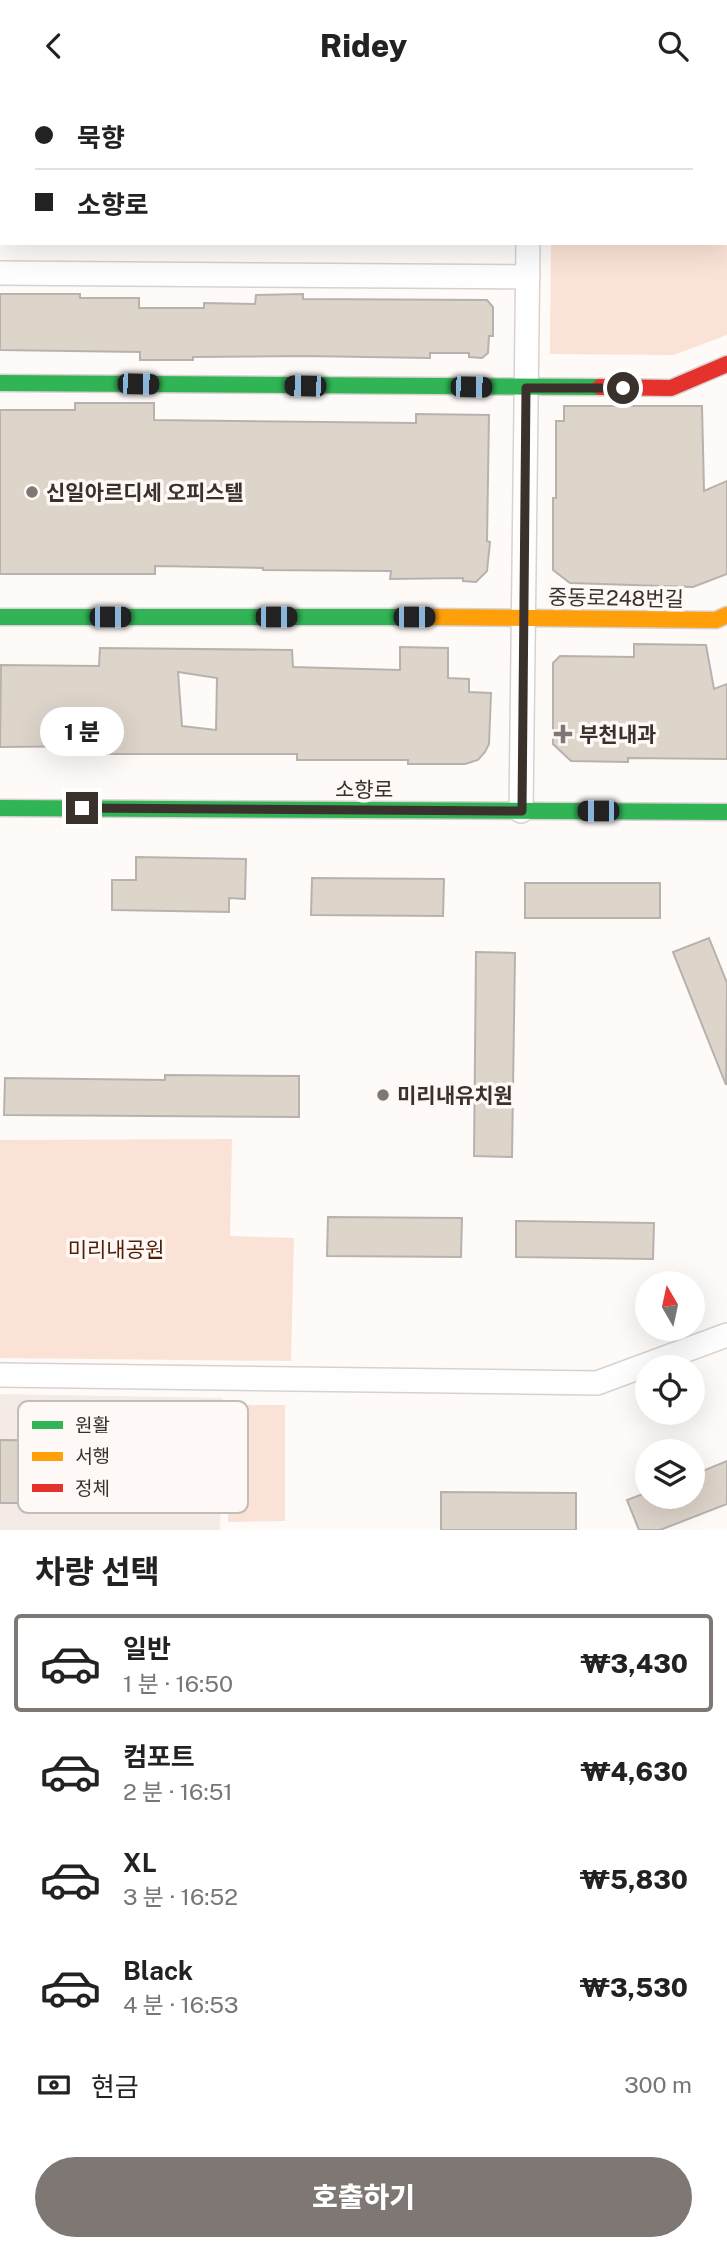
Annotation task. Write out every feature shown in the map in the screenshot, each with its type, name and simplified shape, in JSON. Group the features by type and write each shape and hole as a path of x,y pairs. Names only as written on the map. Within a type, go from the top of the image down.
{"street":[{"path":"522,811 528,245"},
{"path":"0,273 528,277"},
{"path":"0,383 671,387 726,368"},
{"name":"중동로248번길","path":"0,617 524,617 716,620 727,615"},
{"name":"소향로","path":"0,808 727,812"},
{"path":"0,1375 597,1383 727,1335"}],"shaded area":[{"path":"0,1394 223,1398 223,1401 18,1401 18,1513 220,1513 220,1530 0,1530"}],"green space":[{"path":"551,245 727,245 727,335 674,355 550,354"},
{"name":"미리내공원","path":"232,1139 230,1236 294,1238 291,1361 0,1358 0,1140"},
{"path":"248,1405 285,1405 285,1521 228,1522 228,1513 248,1513"}],"building":[{"path":"0,294 80,294 80,298 139,298 139,308 204,308 204,303 255,304 256,295 303,294 303,299 487,300 493,307 493,336 489,336 488,353 482,358 469,357 469,353 430,353 430,358 303,356 140,360 140,352 0,350"},
{"path":"75,403 154,403 154,420 416,423 416,414 489,415 487,541 490,542 487,571 476,582 463,581 463,578 390,579 391,571 155,566 155,574 0,574 0,410 75,410"},
{"path":"564,406 702,406 704,491 727,481 727,574 693,587 570,583 553,570 556,421 564,421"},
{"path":"634,644 706,645 714,689 727,684 727,759 628,758 628,762 571,761 553,744 553,663 560,656 634,657"},
{"path":"400,647 448,648 448,678 469,679 469,692 491,693 489,744 478,760 465,764 408,764 408,760 297,760 297,754 98,754 98,746 0,747 1,665 99,666 100,648 292,650 293,667 400,670","holes":["178,672 217,678 216,730 182,726"]},
{"path":"136,857 246,859 245,899 229,898 229,912 112,910 112,880 136,880"},
{"path":"312,878 444,879 443,916 311,915"},
{"path":"525,883 660,883 660,918 525,918"},
{"path":"709,938 727,983 726,1085 673,952"},
{"path":"476,952 515,953 512,1157 474,1156"},
{"path":"165,1075 299,1076 299,1117 4,1115 5,1078 165,1080"},
{"path":"328,1217 462,1218 461,1257 327,1256"},
{"path":"516,1221 654,1223 653,1259 516,1257"},
{"path":"0,1440 18,1440 18,1503 0,1503"},
{"path":"727,1461 727,1504 660,1530 639,1530 627,1500 635,1497 635,1509 705,1509 705,1470"},
{"path":"441,1492 576,1493 576,1530 441,1530"}],"traffic: fast":[{"path":"0,383 600,387"},
{"path":"0,617 429,617"},
{"path":"0,808 727,812"}],"traffic: slow":[{"path":"429,617 716,620 727,615"}],"traffic: jam":[{"path":"600,387 671,388 727,364"}],"place":[{"name":"신일아르디세 오피스텔","path":"32,492"},
{"name":"부천내과","path":"563,734"},
{"name":"미리내유치원","path":"383,1095"}],"route":[{"path":"82,808 522,811 526,388 623,388"}]}
